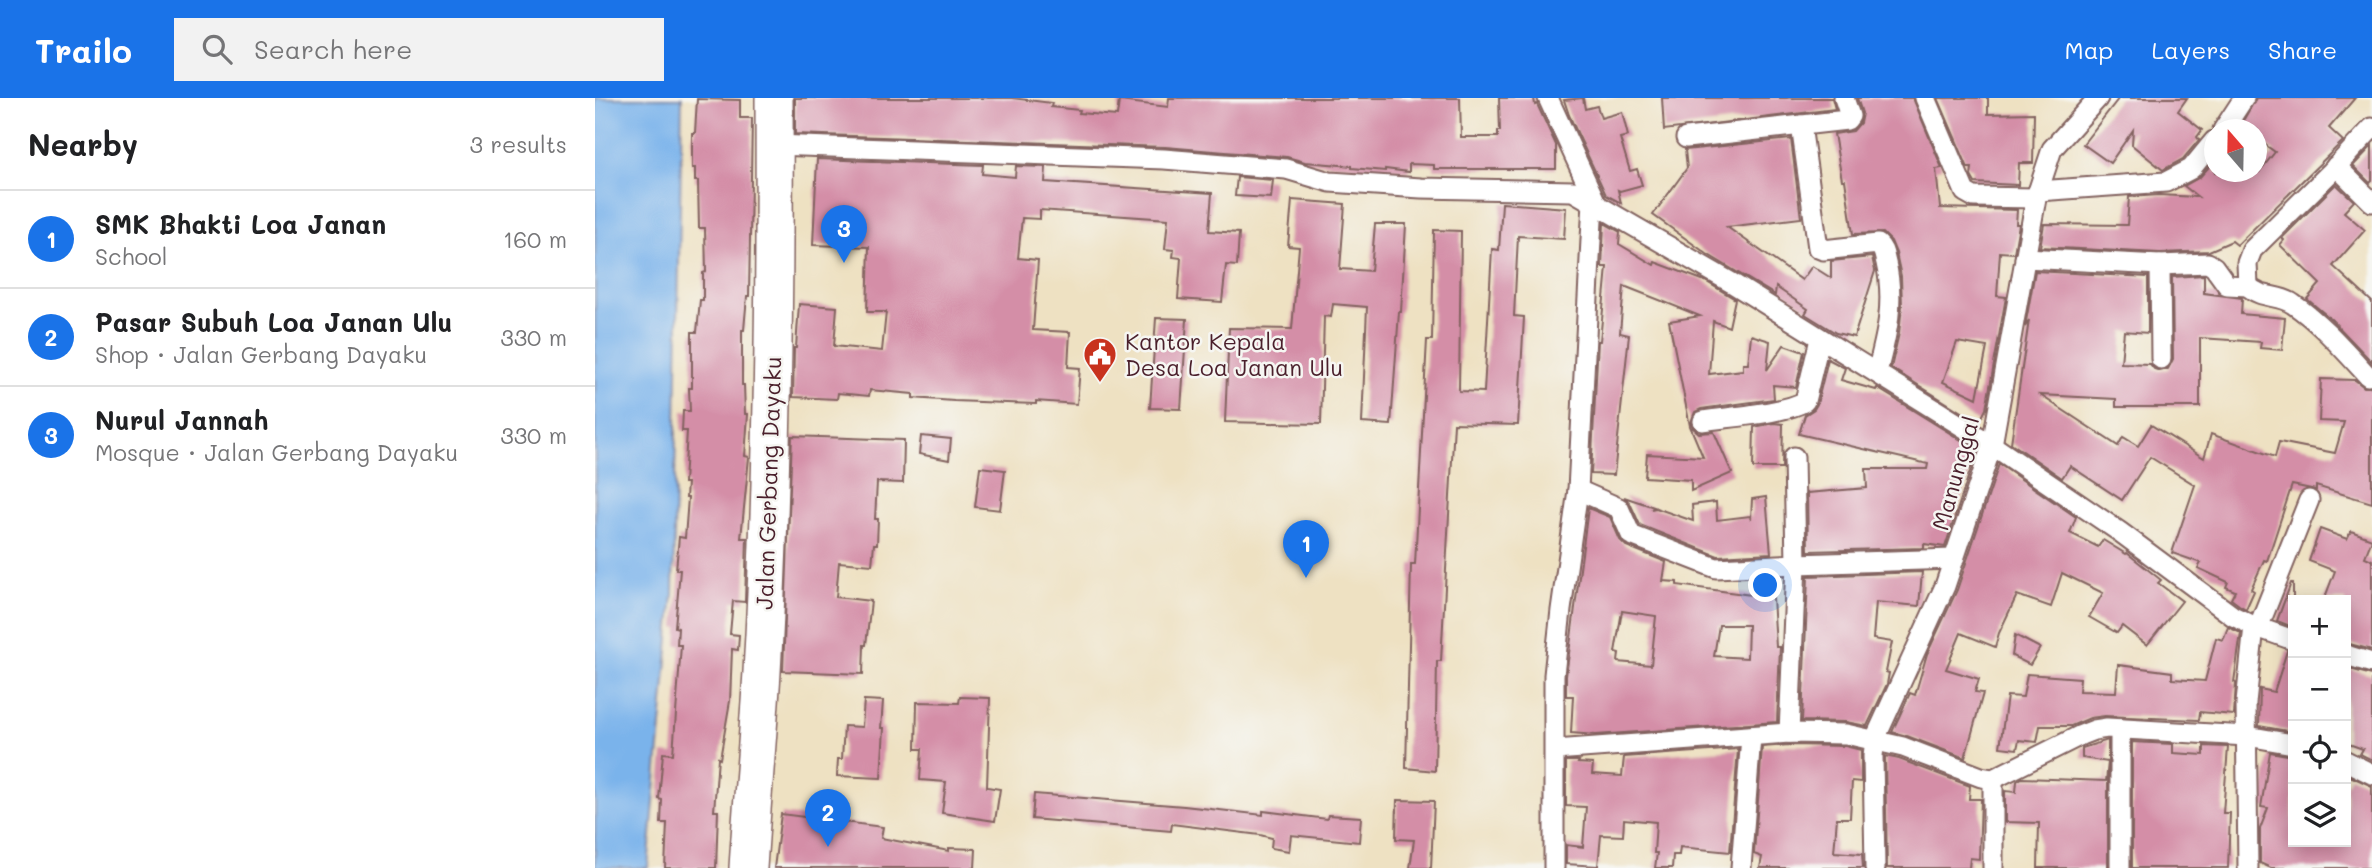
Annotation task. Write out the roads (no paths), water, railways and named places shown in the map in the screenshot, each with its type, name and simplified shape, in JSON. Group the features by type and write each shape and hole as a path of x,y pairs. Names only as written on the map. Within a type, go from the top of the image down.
{"highway":[{"name":"Jalan Gerbang Dayaku","path":"748,868 762,673 768,538 774,98"}],"street":[{"path":"1548,98 1595,202 1578,490 1560,610 1554,675 1554,868"},
{"path":"1686,138 1847,120 1850,116 1844,98"},
{"path":"1925,98 1965,192 1975,197 2037,195 2166,182 2191,169 2204,156"},
{"path":"2230,119 2244,98"},
{"name":"Manunggal","path":"1875,868 1875,739 1945,586 1992,445 2037,195 2052,149 2090,100"},
{"path":"1801,125 1818,248 1823,250 1878,244 1883,250 1890,279 1890,316 1877,372"},
{"path":"2248,286 2248,257 2252,250 2372,128"},
{"path":"774,145 1164,159 1286,169 1330,182 1421,188 1565,189 1595,202 1877,372 1992,445 2110,525 2233,616 2288,638"},
{"path":"2336,166 2372,202"},
{"path":"2025,258 2160,265 2208,263 2227,285 2239,288 2248,286 2260,295 2290,301 2342,347 2368,376"},
{"path":"2160,265 2161,359"},
{"path":"1703,421 1800,405 1805,401 1820,338"},
{"path":"1789,733 1796,564 1794,457"},
{"path":"1578,490 1619,508 1631,535 1716,568 1954,559"},
{"path":"2248,868 2246,703 2256,627 2309,500"},
{"path":"2351,657 2372,663"},
{"path":"2120,729 2120,868"},
{"path":"1555,750 1789,733 1846,734 1903,747 1981,777 1993,779 2094,730 2247,736 2288,743"},
{"path":"1741,868 1751,736"},
{"path":"2351,764 2372,774"},
{"path":"1993,779 1993,868"}],"water":[{"path":"595,98 682,98 673,594 648,868 595,868"}],"place":[{"name":"Nurul Jannah","path":"844,263"},
{"name":"Kantor Kepala Desa Loa Janan Ulu","path":"1100,384"},
{"name":"SMK Bhakti Loa Janan","path":"1306,578"},
{"name":"Pasar Subuh Loa Janan Ulu","path":"828,847"}]}
